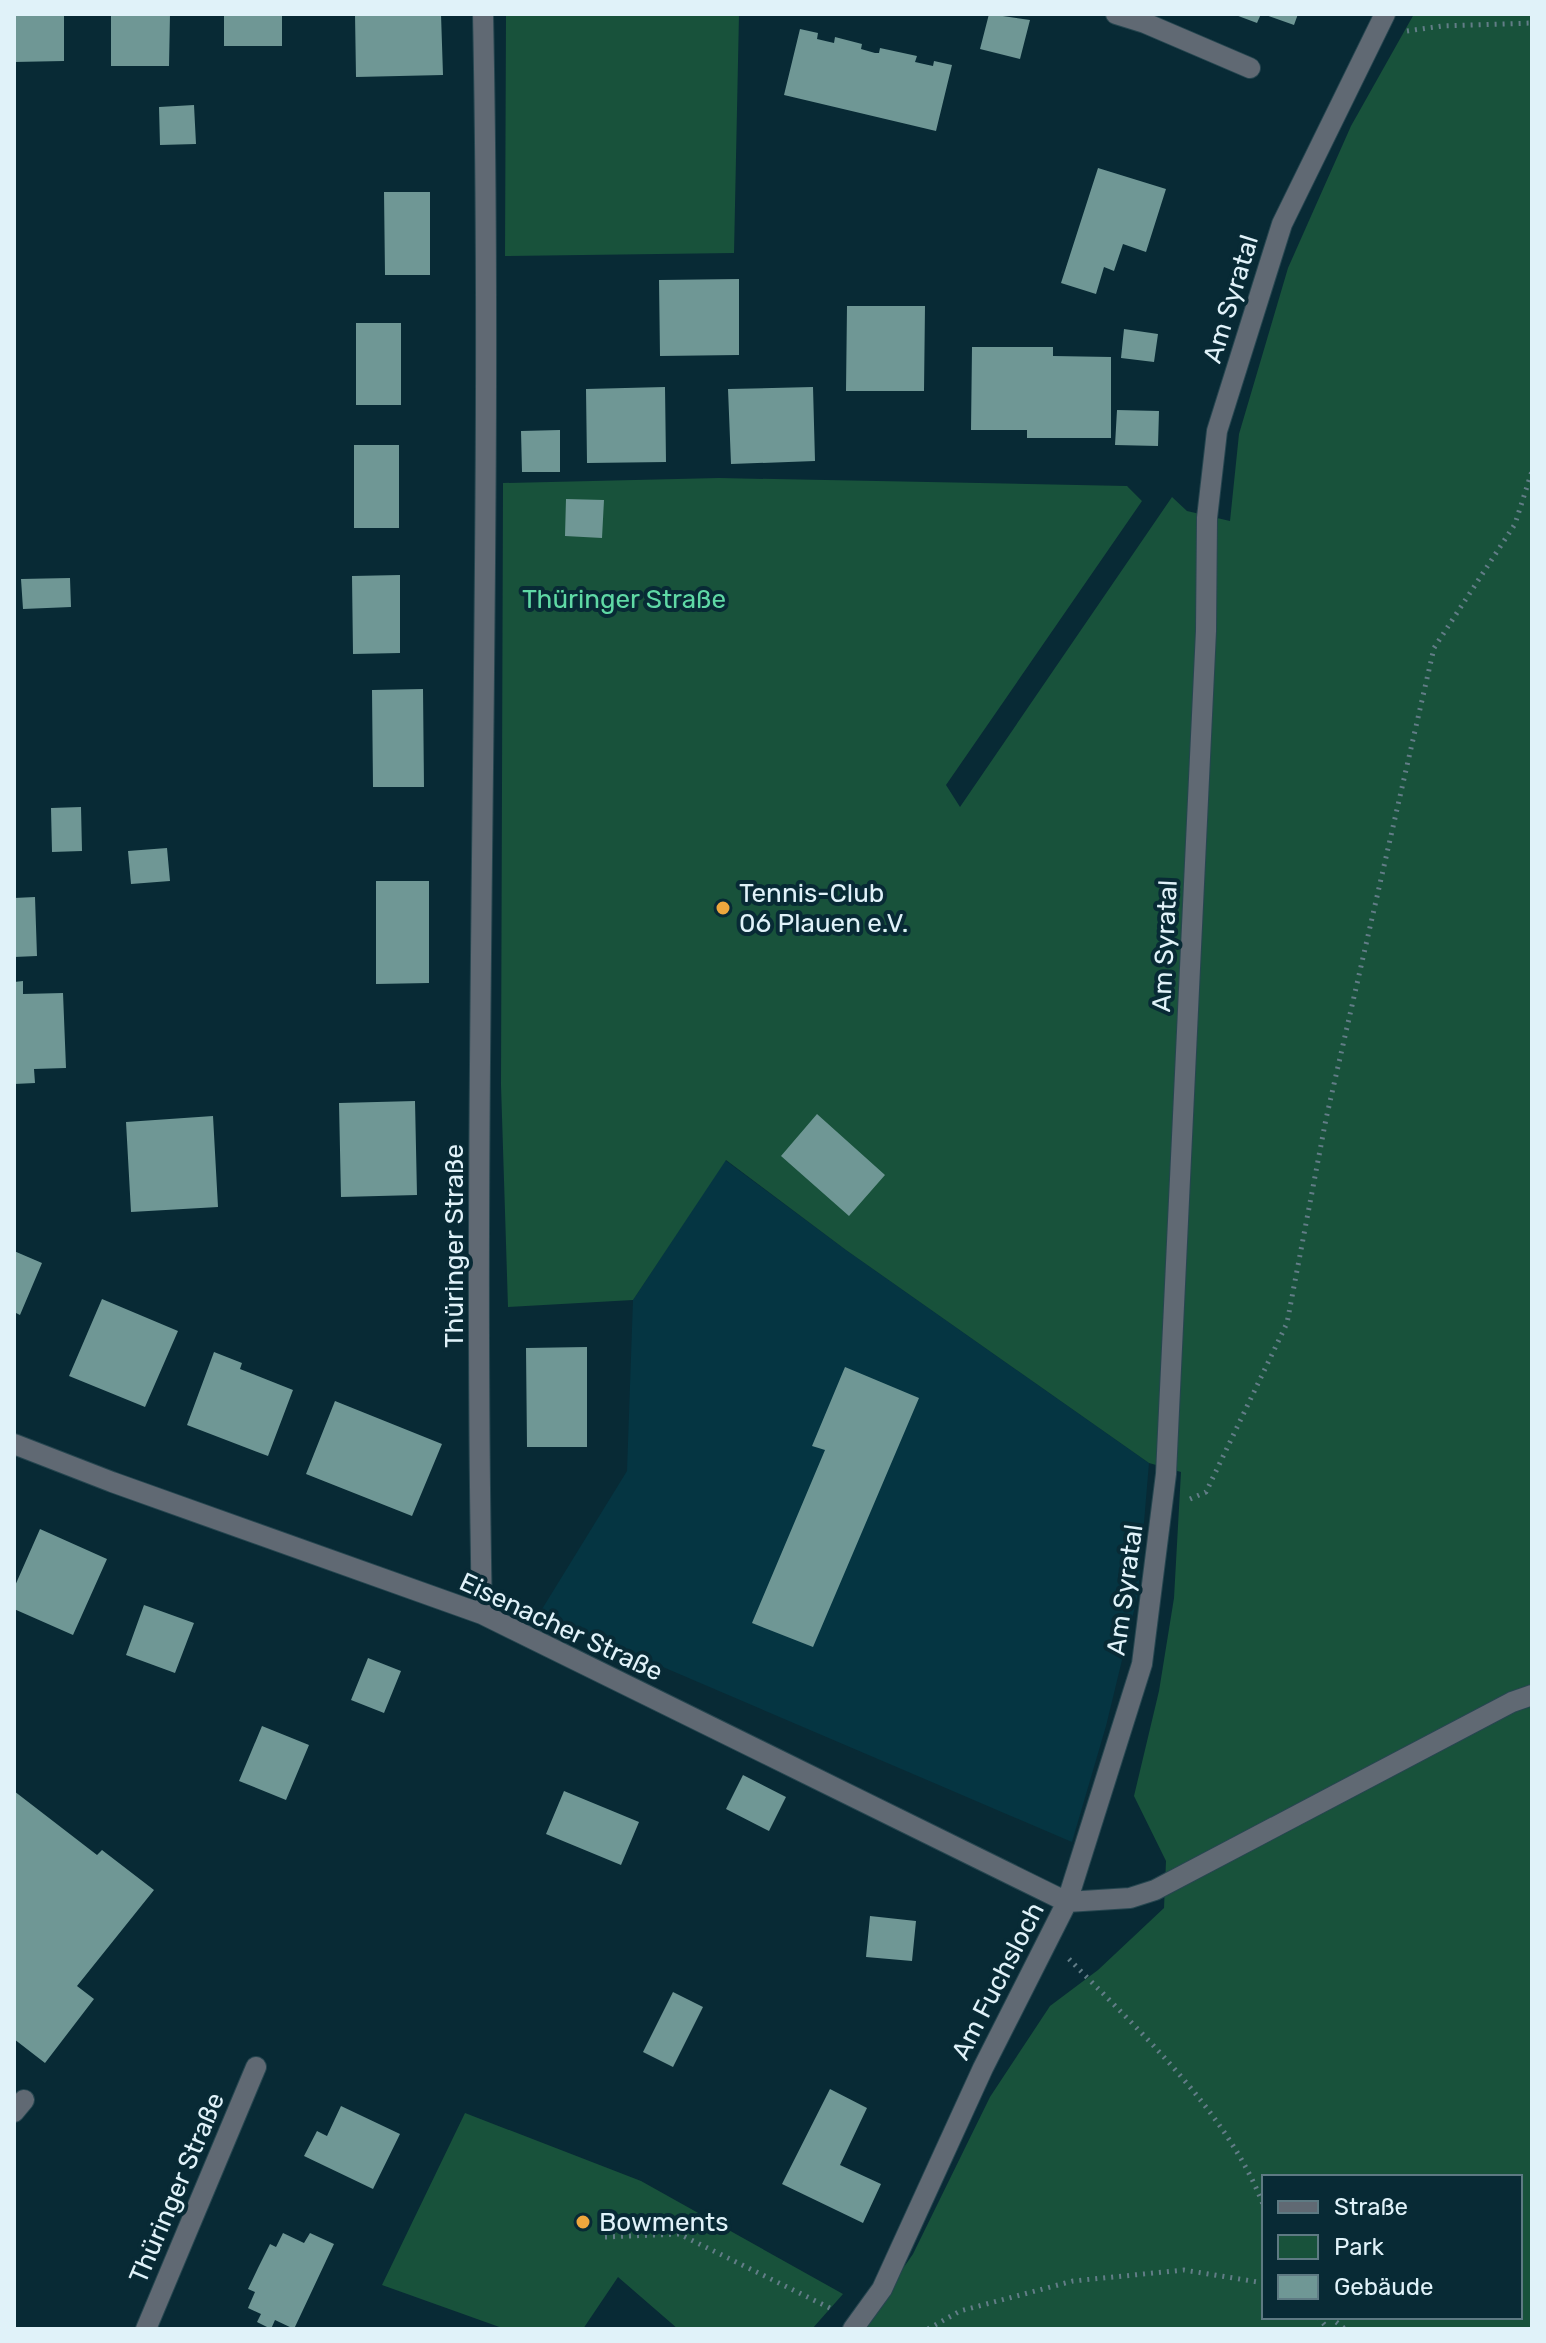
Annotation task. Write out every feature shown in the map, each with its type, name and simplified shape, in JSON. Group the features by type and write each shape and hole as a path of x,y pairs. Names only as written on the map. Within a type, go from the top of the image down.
{"street":[{"name":"Thüringer Straße","path":"482,1614 480,1098 488,271 483,14"},
{"path":"1116,14 1145,23 1250,68"},
{"name":"Am Syratal","path":"1067,1902 1142,1664 1163,1510 1206,631 1207,518 1217,431 1282,224 1385,14"},
{"name":"Eisenacher Straße","path":"14,1444 482,1614 1067,1902"},
{"name":"Am Fuchsloch","path":"848,2323 882,2289 983,2068 1067,1902 1130,1898 1155,1890 1512,1702 1532,1695"},
{"name":"Thüringer Straße","path":"146,2329 256,2067"}],"path":[{"path":"1374,37 1442,26 1532,23"},
{"path":"1163,1510 1206,1492 1287,1323 1326,1119 1434,648 1515,524 1532,471"},
{"path":"1049,1938 1167,2060 1223,2133 1262,2203"},
{"path":"605,2237 679,2234 831,2307 848,2323"},
{"path":"928,2329 960,2311 1073,2281 1184,2270 1262,2283"}],"shaded area":[{"path":"725,1160 846,1250 1149,1463 1138,1594 1106,1726 1072,1842 539,1614 627,1471 633,1300"}],"green space":[{"path":"506,14 739,14 734,253 505,256"},
{"path":"1414,14 1532,14 1532,2329 861,2329 913,2254 990,2097 1050,2006 1098,1970 1164,1908 1166,1861 1134,1796 1159,1691 1174,1598 1181,1472 1149,1463 846,1250 726,1160 633,1300 508,1307 501,1085 503,483 719,478 1127,486 1142,501 946,785 960,807 1172,497 1187,511 1230,521 1239,434 1288,268 1351,126"},
{"path":"465,2113 641,2181 843,2294 812,2329 678,2329 618,2277 583,2329 505,2329 382,2285"}],"building":[{"path":"14,14 64,14 64,61 14,62"},
{"path":"111,14 170,14 169,66 111,66"},
{"path":"224,14 282,14 282,46 224,46"},
{"path":"355,14 441,14 443,75 356,77"},
{"path":"989,14 1030,20 1020,59 980,49"},
{"path":"1233,14 1261,14 1257,23"},
{"path":"1263,14 1298,14 1294,25"},
{"path":"800,29 818,33 817,39 834,43 835,37 862,44 861,49 875,53 879,53 880,48 917,56 915,62 933,66 934,61 952,65 936,131 784,95"},
{"path":"194,105 196,144 160,145 159,107"},
{"path":"1098,168 1166,189 1146,252 1123,244 1114,271 1104,267 1096,294 1061,283"},
{"path":"384,192 430,192 430,275 385,275"},
{"path":"739,279 739,355 660,356 659,280"},
{"path":"847,306 925,306 924,391 846,391"},
{"path":"356,323 401,323 401,405 356,405"},
{"path":"1124,329 1158,334 1154,362 1121,358"},
{"path":"972,347 1053,347 1053,356 1111,357 1111,438 1027,438 1027,430 971,430"},
{"path":"665,387 666,462 587,463 586,389"},
{"path":"813,387 815,461 731,464 728,389"},
{"path":"1117,410 1159,411 1158,446 1115,445"},
{"path":"560,430 560,472 522,472 521,431"},
{"path":"354,445 399,445 399,528 354,528"},
{"path":"566,499 604,500 602,538 565,536"},
{"path":"400,575 400,653 353,654 352,576"},
{"path":"70,578 71,607 23,609 21,579"},
{"path":"423,689 424,787 373,787 372,690"},
{"path":"81,807 82,851 52,852 51,808"},
{"path":"167,848 170,881 131,884 128,851"},
{"path":"376,881 429,881 429,983 376,984"},
{"path":"35,897 37,956 14,957 14,898"},
{"path":"23,981 23,994 63,993 66,1068 34,1069 35,1083 14,1084 14,982"},
{"path":"415,1101 417,1195 341,1197 339,1103"},
{"path":"817,1114 885,1175 849,1216 781,1156"},
{"path":"213,1116 218,1207 131,1212 126,1122"},
{"path":"14,1251 42,1263 20,1315 14,1312"},
{"path":"102,1299 178,1331 145,1407 69,1376"},
{"path":"587,1347 587,1447 527,1447 526,1348"},
{"path":"214,1352 242,1363 240,1369 293,1390 268,1456 187,1425"},
{"path":"845,1367 919,1398 813,1647 752,1623 825,1450 812,1446"},
{"path":"335,1401 442,1444 412,1516 306,1474"},
{"path":"40,1529 107,1559 73,1635 14,1609 14,1588"},
{"path":"144,1605 194,1623 175,1673 126,1655"},
{"path":"368,1658 401,1671 384,1713 351,1700"},
{"path":"262,1726 309,1745 286,1800 239,1781"},
{"path":"743,1775 786,1797 769,1831 726,1809"},
{"path":"14,1791 97,1855 102,1850 154,1890 77,1986 94,1999 45,2063 14,2039"},
{"path":"564,1791 639,1822 621,1865 546,1834"},
{"path":"870,1916 916,1921 912,1961 866,1957"},
{"path":"673,1992 703,2007 673,2067 643,2052"},
{"path":"830,2089 867,2108 840,2165 881,2184 863,2223 782,2184"},
{"path":"341,2106 400,2134 373,2189 304,2156 317,2131 327,2136"},
{"path":"283,2233 304,2243 310,2233 334,2244 294,2329 275,2320 271,2329 257,2322 261,2314 248,2308 255,2292 248,2289 270,2244 276,2247"}],"place":[{"name":"Tennis-Club 06 Plauen e.V.","path":"723,908"},
{"name":"Bowments","path":"583,2222"}]}
